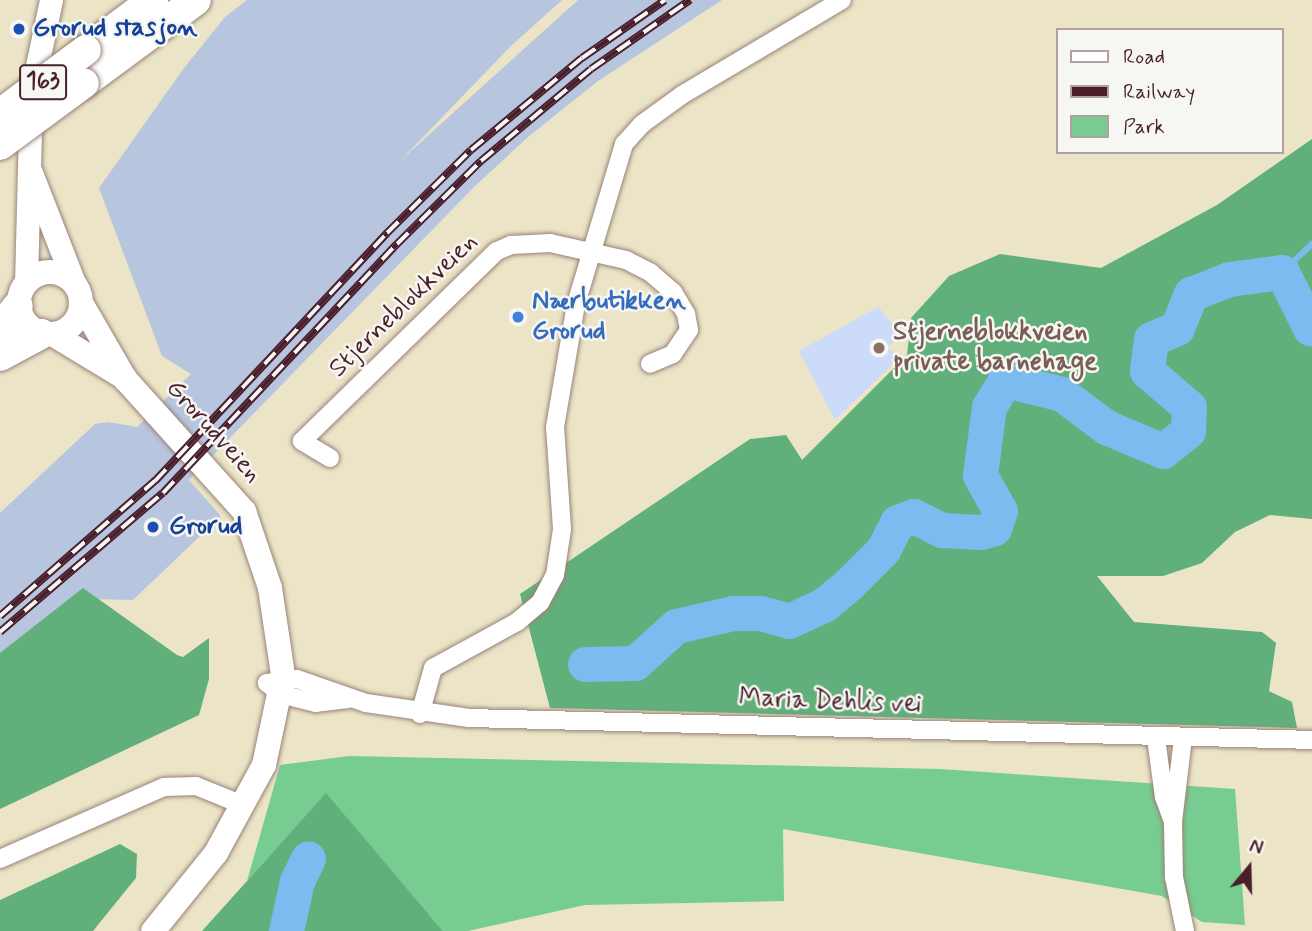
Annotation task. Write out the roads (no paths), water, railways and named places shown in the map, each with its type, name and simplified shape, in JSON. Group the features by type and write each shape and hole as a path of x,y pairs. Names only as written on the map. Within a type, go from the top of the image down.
{"highway":[{"name":"163","path":"0,114 153,0"},
{"name":"163","path":"0,145 197,0"},
{"path":"0,356 47,334"}],"main road":[{"path":"50,272 78,293 74,324 47,334 25,323 15,306 50,272"},
{"name":"Grorudveien","path":"78,293 125,379 244,512 270,588 277,651 277,685 249,758 247,796"},
{"name":"Grorudveien","path":"47,334 125,379"},
{"path":"153,931 216,853 247,796"}],"street":[{"name":"Grorudveien","path":"15,306 29,167 34,73 51,0"},
{"path":"420,714 433,668 517,622 540,603 555,575 562,529 555,427 589,251 624,144 642,124 682,95 842,0"},
{"name":"Grorudveien","path":"29,167 78,293"},
{"name":"Stjerneblokkveien","path":"330,458 302,441 497,251 527,242 589,251"},
{"path":"589,251 626,260 651,273 673,292 686,314 689,330 682,345 650,365"},
{"name":"Maria Dehlis vei","path":"277,685 320,684 348,699 420,714 1312,740"},
{"path":"1156,737 1164,797 1173,822"},
{"path":"1183,738 1173,822 1174,877 1185,931"},
{"path":"0,859 164,787 196,786 247,796"}],"waterway":[{"path":"1282,272 1312,244"},
{"path":"585,664 635,663 676,626 733,613 760,613 789,621 825,604 849,584 883,550 897,522 914,516 942,530 981,532 994,528 1000,511 980,475 989,407 1005,380 1062,394 1106,427 1163,451 1188,431 1189,407 1147,371 1151,339 1177,328 1191,294 1229,279 1282,272 1310,328"},
{"path":"286,931 297,881 308,858"}],"railway":[{"path":"0,616 155,481 387,233 471,150 582,58 665,0"},
{"path":"0,632 163,493 397,244 481,161 591,69 690,0"}],"place":[{"name":"Grorud stasjon","path":"19,29"},
{"name":"Nærbutikken Grorud","path":"518,317"},
{"name":"Stjerneblokkveien private barnehage","path":"879,348"},
{"name":"Grorud","path":"153,527"}]}
